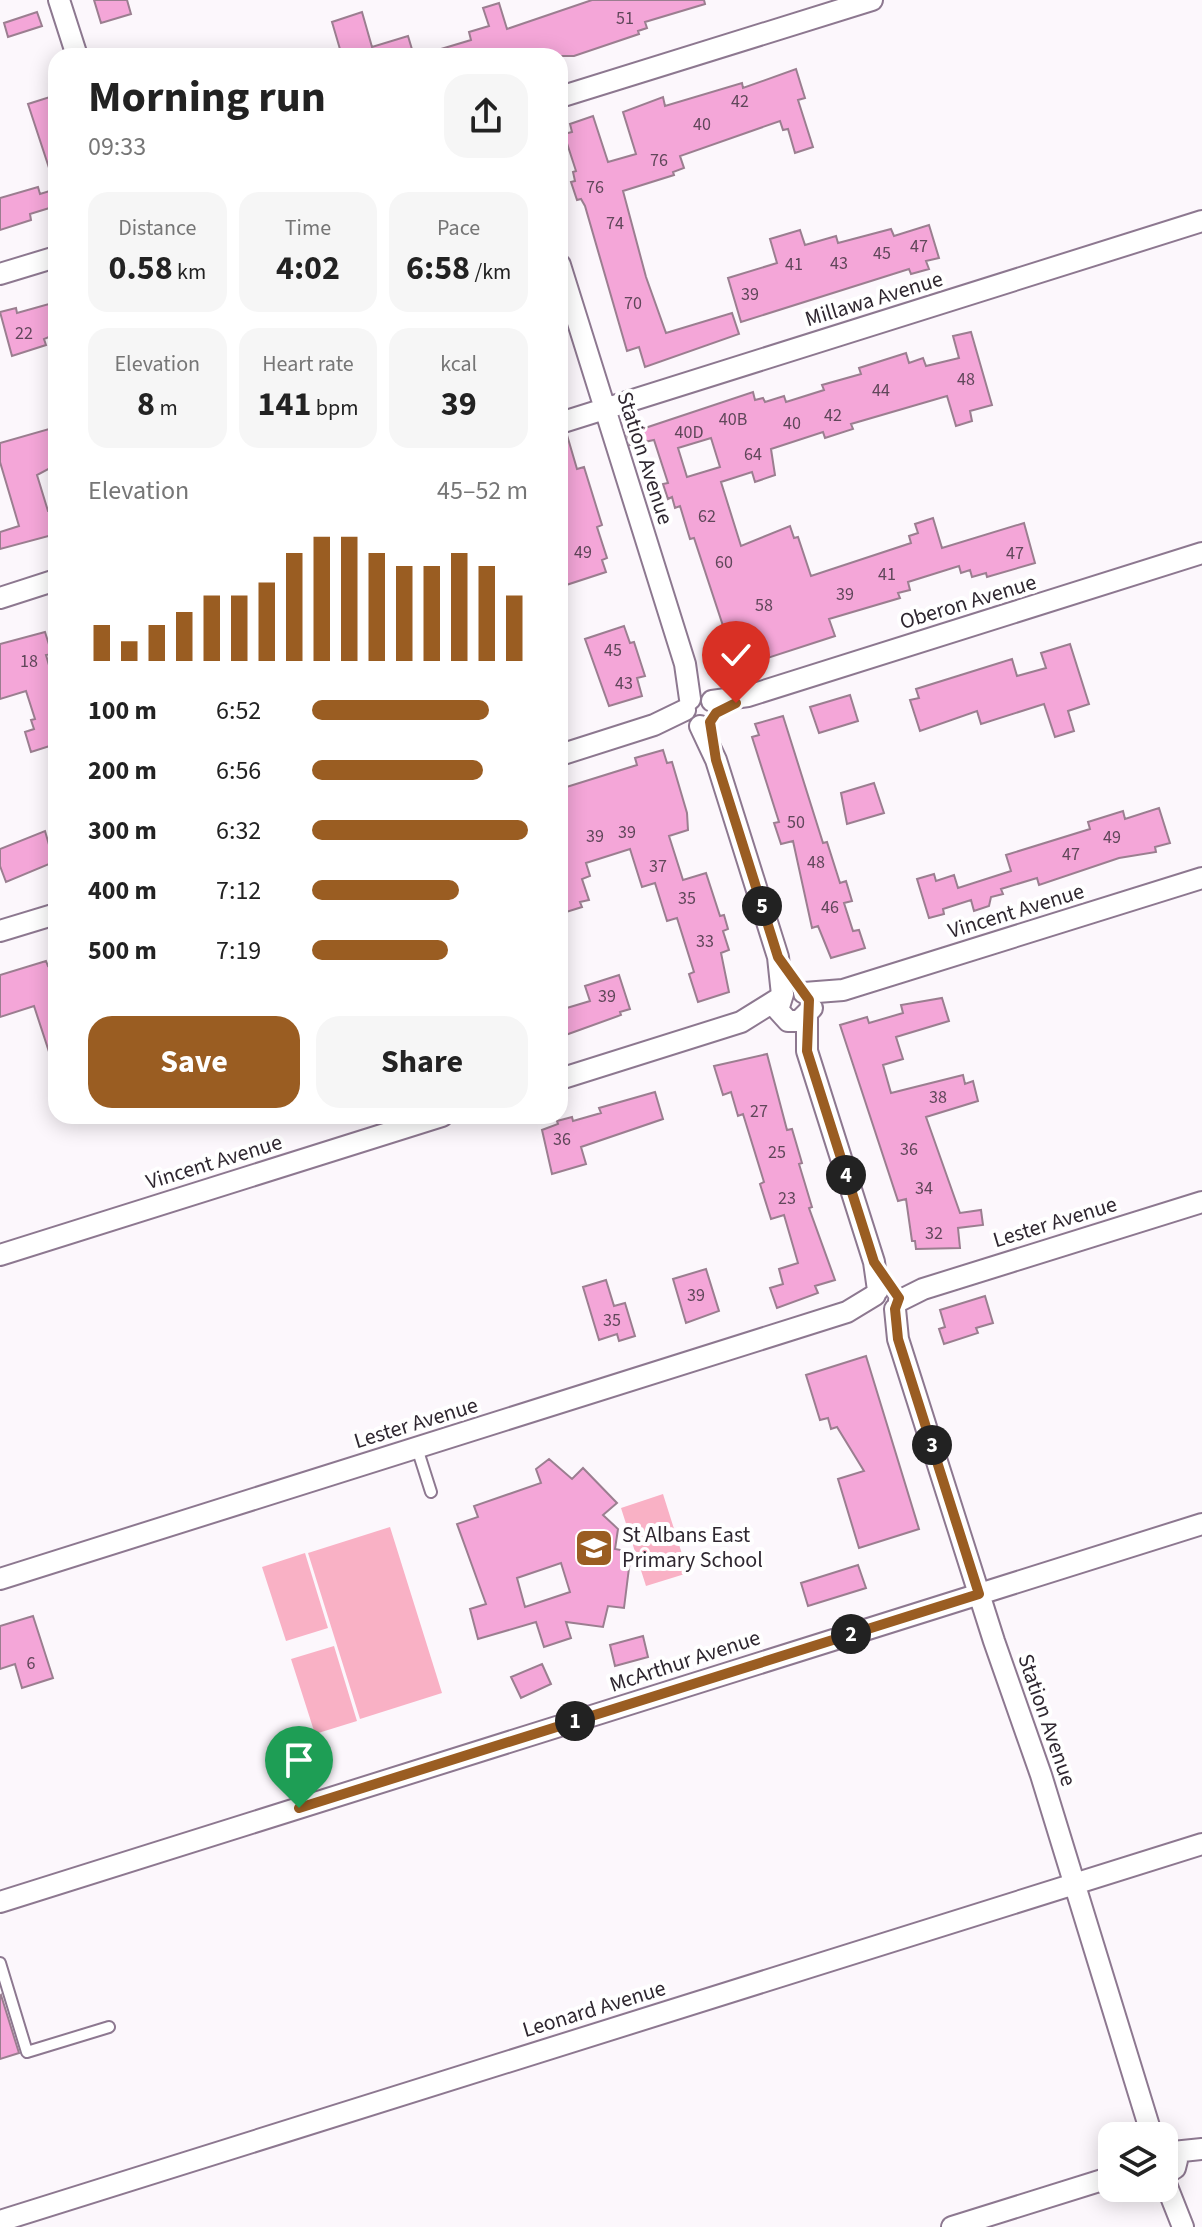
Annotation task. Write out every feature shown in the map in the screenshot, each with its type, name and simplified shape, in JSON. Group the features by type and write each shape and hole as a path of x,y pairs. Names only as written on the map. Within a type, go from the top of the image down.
{"street":[{"path":"59,0 74,48"},
{"path":"568,95 872,0"},
{"name":"Millawa Avenue","path":"568,420 1202,221"},
{"path":"0,274 48,259"},
{"name":"Station Avenue","path":"568,291 979,1594 1154,2122"},
{"name":"Oberon Avenue","path":"568,752 1202,553"},
{"path":"0,598 48,583"},
{"name":"Vincent Avenue","path":"568,1076 1202,878"},
{"path":"0,931 48,916"},
{"name":"Vincent Avenue","path":"0,1255 417,1124"},
{"name":"Lester Avenue","path":"0,1579 1202,1202"},
{"name":"McArthur Avenue","path":"0,1902 1202,1524"},
{"name":"Leonard Avenue","path":"0,2221 1202,1844"},
{"path":"1178,2151 1202,2150"},
{"path":"952,2227 1098,2181"},
{"name":"Station Avenue","path":"1175,2202 1183,2227"}],"lane":[{"path":"417,1448 431,1492"},
{"path":"0,1963 27,2052 109,2027"}],"shaded area":[{"path":"663,1494 688,1573 646,1586 621,1508"},
{"path":"390,1527 442,1693 360,1719 308,1553"},
{"path":"305,1553 328,1628 286,1641 262,1567"},
{"path":"334,1646 357,1721 315,1734 291,1659"}],"building":[{"path":"94,0 127,0 131,14 101,23"},
{"path":"592,0 704,0 705,4 645,22 647,28 638,31 639,34 574,56 568,56 568,48 444,48 471,40 469,32 489,26 483,8 499,3 507,29"},
{"path":"37,12 42,26 8,37 4,23"},
{"path":"362,12 372,47 408,36 412,48 340,48 332,22"},
{"path":"796,69 805,98 798,100 813,147 795,153 788,129 783,130 780,121 680,156 684,168 673,172 674,175 623,191 646,277 666,333 732,313 739,334 645,367 639,347 627,351 585,206 581,199 577,200 571,182 575,181 573,172 576,171 568,146 568,133 572,132 570,124 593,116 608,162 636,154 623,112 663,97 665,106 742,83 743,88"},
{"path":"48,98 48,165 28,104"},
{"path":"38,187 40,194 48,192 48,208 30,214 31,220 0,230 0,198"},
{"path":"929,225 939,258 926,261 929,269 911,274 909,269 741,322 728,278 777,263 770,239 800,230 805,245 836,236 838,243 891,229 894,236"},
{"path":"48,304 48,337 44,339 46,345 12,356 0,312 16,308 17,313"},
{"path":"971,332 992,405 970,411 972,421 956,426 947,396 851,424 853,429 825,438 823,432 771,449 775,475 755,482 752,472 721,482 741,546 790,526 794,538 798,537 811,576 911,543 909,536 918,533 915,524 933,518 942,548 1024,523 1035,563 987,577 986,573 972,577 970,570 961,573 959,566 908,582 910,590 898,593 900,598 829,619 835,636 743,666 739,653 735,648 731,650 694,538 690,539 680,506 675,508 672,497 668,499 663,484 668,483 654,440 630,445 627,434 753,392 755,400 763,398 765,402 784,396 786,402 824,390 822,385 861,374 859,368 906,353 909,363 923,358 926,366 959,358 953,336","holes":["711,438 720,467 687,477 678,448"]},
{"path":"48,429 48,469 37,475 48,511 48,536 0,549 0,532 19,526 0,462 0,443"},
{"path":"568,438 577,469 584,467 602,525 597,527 607,558 602,560 606,572 568,584"},
{"path":"624,626 630,643 634,642 645,676 637,678 642,696 609,706 585,639"},
{"path":"45,632 48,641 48,747 31,752 25,732 34,729 31,720 35,719 26,691 0,699 0,644"},
{"path":"1070,644 1089,704 1068,711 1074,731 1055,737 1044,704 981,724 977,711 920,731 910,700 919,698 916,689 1012,659 1017,676 1046,668 1041,653"},
{"path":"850,695 858,721 819,733 810,707"},
{"path":"783,716 823,843 827,842 840,883 846,881 852,901 844,903 853,931 859,930 865,948 831,958 818,926 812,928 793,841 781,844 774,823 779,822 752,737 759,735 755,724"},
{"path":"663,750 667,763 672,762 687,813 688,830 669,836 683,880 706,873 720,916 724,915 728,929 723,931 729,950 721,953 729,992 698,1002 689,974 694,972 677,918 667,921 655,883 642,887 630,849 586,863 590,876 582,879 589,900 580,902 582,907 568,911 568,787 637,765 635,758"},
{"path":"874,783 884,813 847,824 841,793"},
{"path":"1159,808 1170,843 1155,847 1156,852 1119,858 1039,885 1037,878 1001,889 1003,894 991,897 989,906 974,911 971,900 943,909 944,914 929,918 917,879 934,874 936,881 954,875 958,888 1011,871 1006,855 1090,829 1088,822 1123,811 1125,819"},
{"path":"45,831 48,864 6,882 0,866 0,849"},
{"path":"46,961 48,1049 34,1006 0,1017 0,975"},
{"path":"619,975 630,1009 568,1034 568,1008 590,1001 585,986"},
{"path":"942,998 949,1021 896,1037 903,1059 883,1065 891,1093 963,1075 965,1084 973,1081 978,1101 926,1117 960,1213 981,1210 983,1225 958,1228 960,1248 916,1249 906,1199 898,1201 840,1025 867,1017 869,1023 903,1013 901,1005"},
{"path":"767,1054 787,1130 792,1129 802,1163 799,1164 812,1207 809,1208 835,1280 815,1286 818,1293 777,1308 770,1288 783,1284 779,1269 798,1263 784,1215 771,1219 760,1184 764,1182 743,1114 738,1116 731,1092 723,1095 714,1066"},
{"path":"655,1092 663,1119 581,1147 586,1164 552,1174 542,1130 568,1124 568,1118 572,1117 573,1121 601,1113 599,1108"},
{"path":"706,1269 719,1311 686,1323 673,1279"},
{"path":"606,1280 614,1306 625,1303 635,1336 619,1341 617,1334 599,1340 583,1287"},
{"path":"985,1296 993,1323 976,1328 978,1333 944,1344 939,1329 945,1327 940,1310"},
{"path":"866,1356 919,1529 859,1548 838,1479 864,1471 837,1427 831,1429 828,1418 820,1420 806,1375"},
{"path":"549,1459 572,1479 583,1468 617,1503 603,1515 618,1529 615,1549 631,1552 624,1608 608,1606 603,1627 566,1622 571,1638 544,1647 536,1622 478,1639 470,1609 486,1604 457,1524 478,1517 474,1506 541,1483 536,1469","holes":["561,1563 570,1592 525,1607 517,1578"]},
{"path":"858,1565 866,1588 808,1606 801,1583"},
{"path":"33,1616 53,1678 22,1688 15,1664 0,1669 0,1626"},
{"path":"643,1636 648,1657 615,1666 610,1645"},
{"path":"542,1664 551,1684 521,1698 511,1677"},
{"path":"0,1996 19,2053 0,2059"}],"place":[{"name":"St Albans East Primary School","path":"594,1548"}],"route":[{"path":"299,1808 979,1594 898,1339 895,1309 899,1298 894,1290 888,1288 874,1262 807,1051 805,1029 809,1000 799,991 778,957 716,760 710,722 716,713 736,703"}]}
